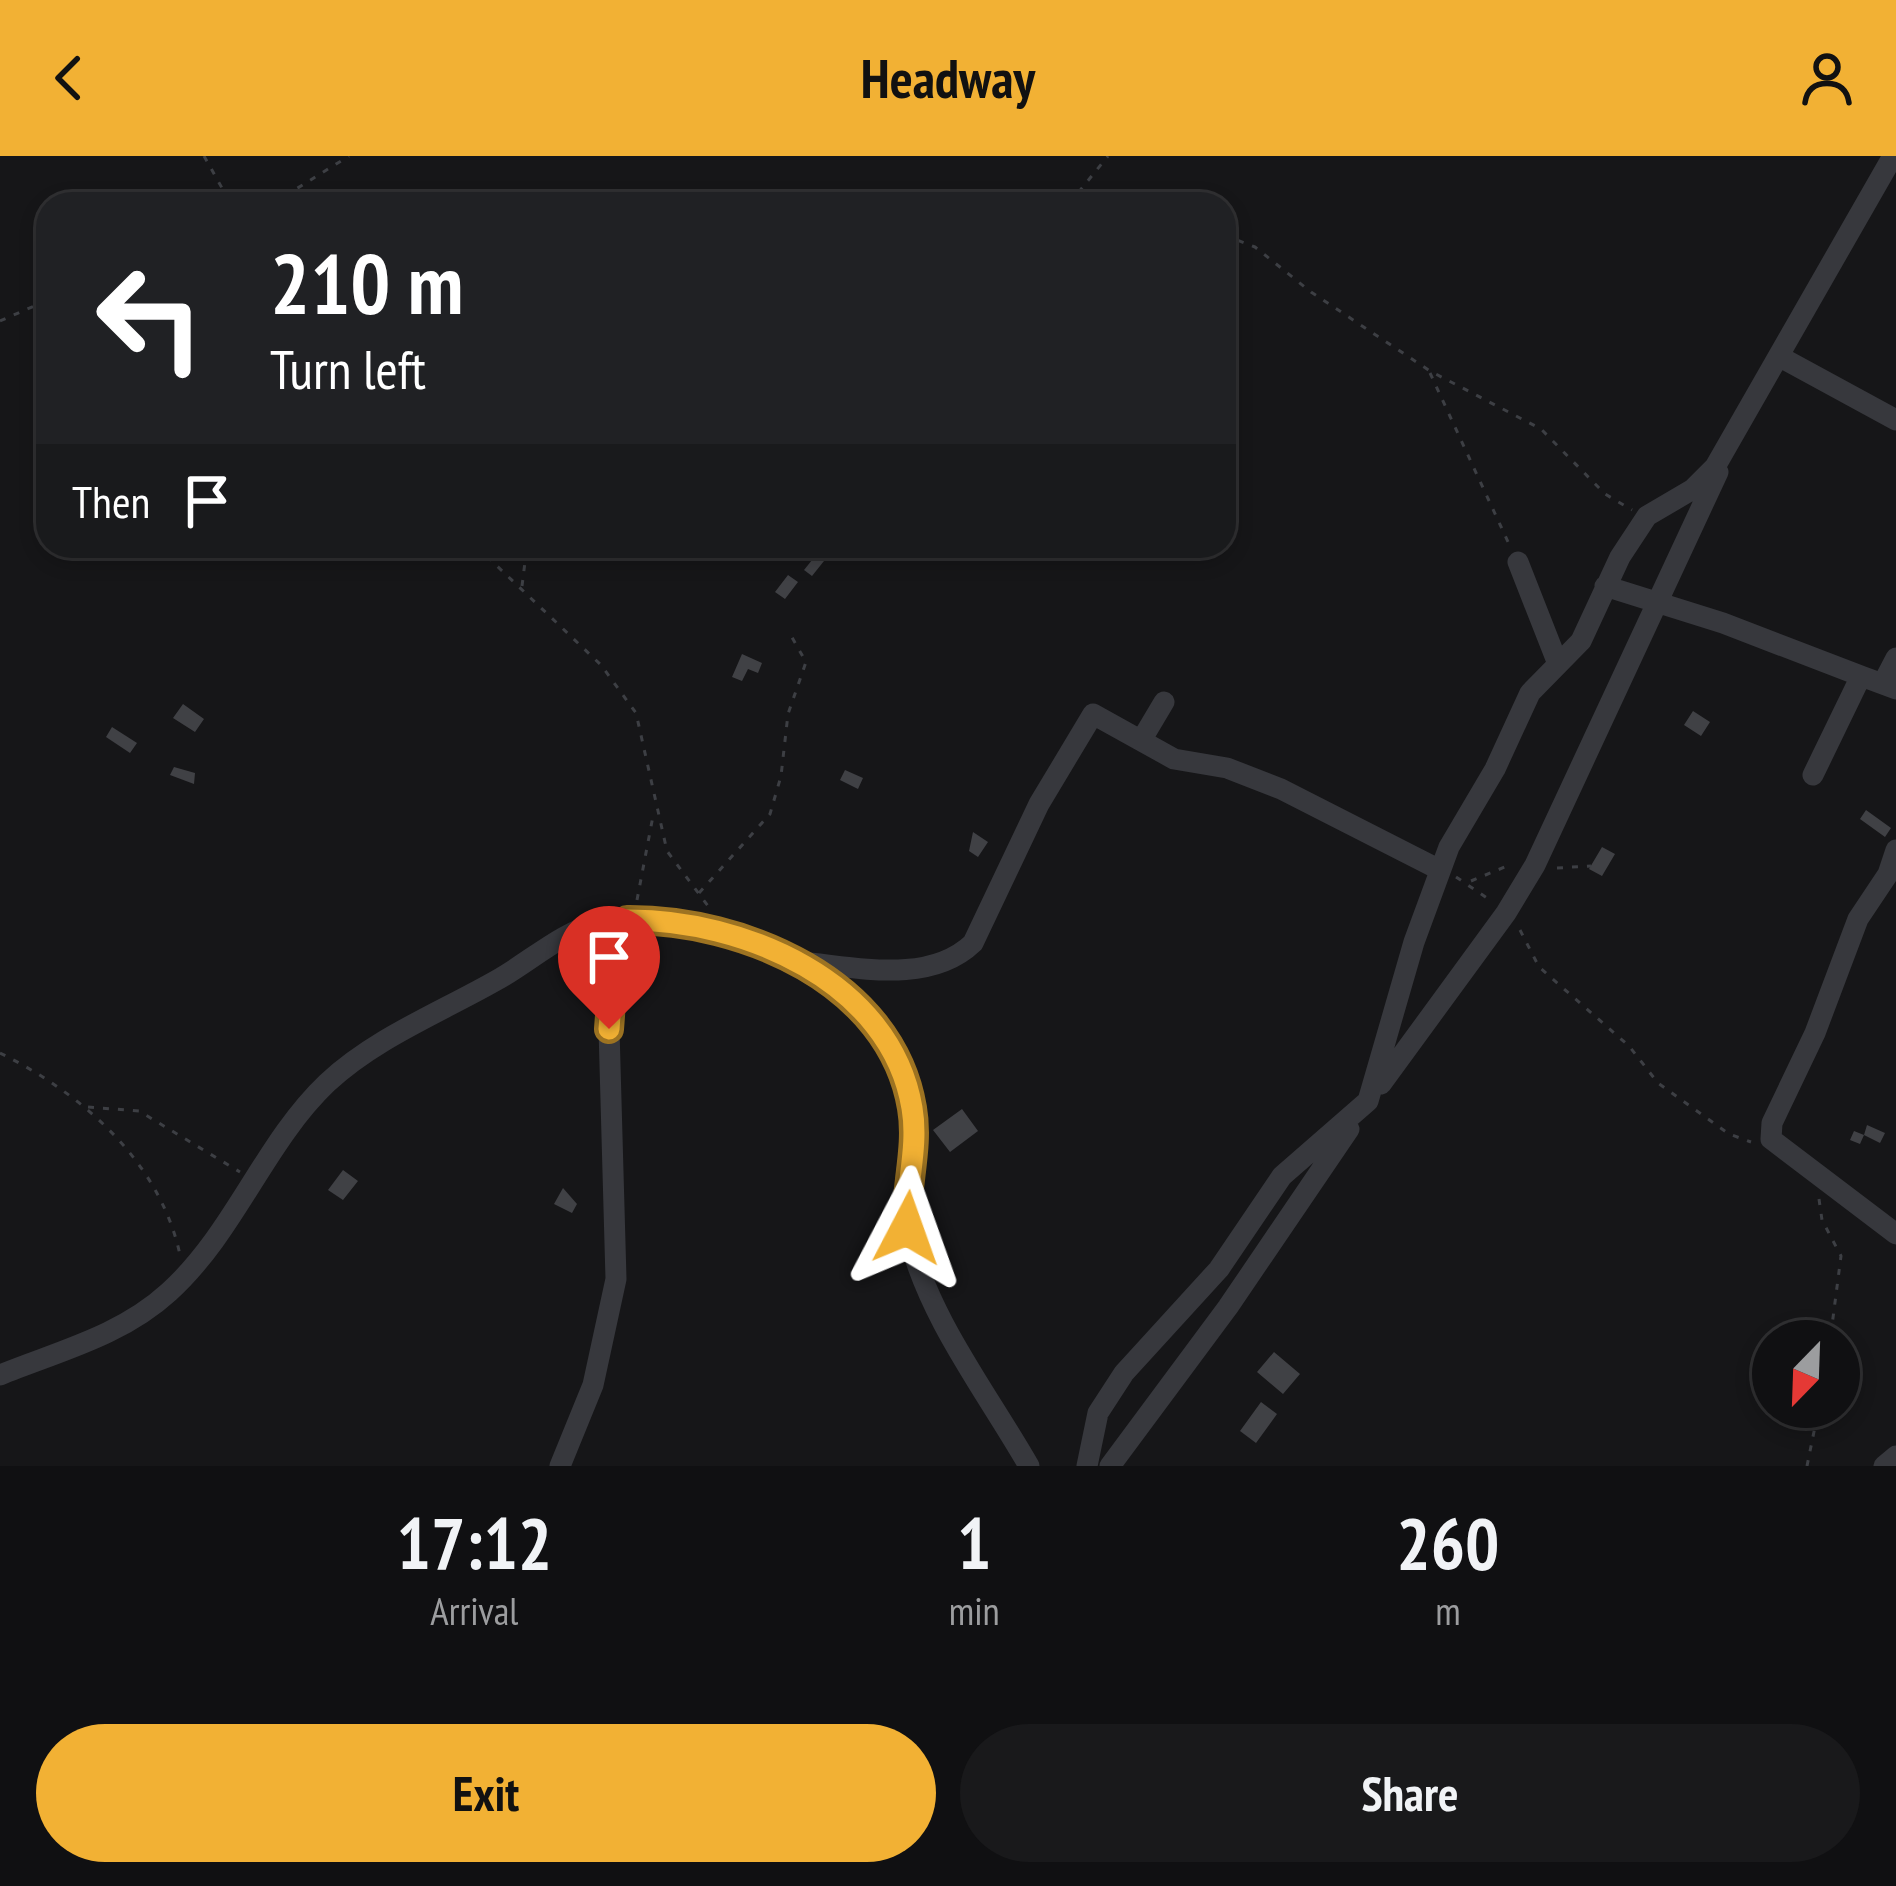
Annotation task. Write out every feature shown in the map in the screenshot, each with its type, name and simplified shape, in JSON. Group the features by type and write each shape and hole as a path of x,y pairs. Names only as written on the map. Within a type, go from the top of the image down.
{"street":[{"path":"1087,1466 1097,1413 1124,1373 1219,1269 1282,1176 1368,1101 1440,870 1530,693 1581,641 1605,586 1647,516 1706,478 1889,179 1893,156"},
{"path":"1782,358 1896,420"},
{"path":"1110,1466 1506,913 1535,865 1734,435"},
{"path":"1518,562 1558,664"},
{"path":"1605,586 1880,683"},
{"path":"1814,775 1896,658"},
{"path":"1142,739 1164,702"},
{"path":"794,961 920,968 940,966 959,956 982,926 1087,717 1100,716 1174,759 1248,774 1440,870"},
{"path":"1896,850 1888,874 1858,919 1815,1033 1772,1123 1771,1139 1896,1234"},
{"path":"0,1375 103,1336 166,1295 258,1180 309,1104 346,1066 584,927 630,920 737,934 794,961 851,1000 890,1048 904,1077 915,1128 907,1228 922,1280 1029,1466"},
{"path":"560,1466 593,1385 616,1279 617,1169 609,1029 613,976 630,920"},
{"path":"1884,1466 1896,1456"}],"path":[{"path":"204,156 224,192"},
{"path":"291,192 349,156"},
{"path":"1079,192 1108,156"},
{"path":"1236,240 1255,247 1311,292 1430,371 1547,433 1614,502 1647,516"},
{"path":"0,321 36,305"},
{"path":"1430,371 1518,562"},
{"path":"489,558 601,665 636,713 667,851 698,895 737,934"},
{"path":"522,588 526,558"},
{"path":"698,895 760,829 778,795 785,726 806,662 790,634"},
{"path":"630,920 655,811"},
{"path":"1440,870 1482,892 1506,913 1535,952 1539,967 1629,1046 1658,1083 1743,1141 1771,1139"},
{"path":"0,1052 51,1079 87,1107 136,1159 178,1246 184,1276"},
{"path":"87,1107 139,1111 258,1180"},
{"path":"1823,1180 1820,1210 1841,1256 1833,1320"},
{"path":"1808,1466 1815,1428"}],"building":[{"path":"814,558 826,558 812,576 804,570"},
{"path":"788,575 798,582 785,599 775,592"},
{"path":"742,654 762,663 758,673 748,669 742,681 732,677"},
{"path":"183,704 204,719 195,732 173,718"},
{"path":"1693,711 1710,722 1701,736 1684,725"},
{"path":"112,727 137,743 130,753 106,737"},
{"path":"174,767 195,773 194,784 170,775"},
{"path":"845,770 863,778 858,789 840,780"},
{"path":"1866,810 1891,828 1885,837 1860,819"},
{"path":"973,832 988,842 978,857 969,851"},
{"path":"1602,847 1615,854 1602,876 1589,869"},
{"path":"962,1109 978,1131 950,1152 933,1130"},
{"path":"1867,1125 1885,1133 1880,1143 1864,1135"},
{"path":"1854,1131 1864,1135 1860,1144 1850,1140"},
{"path":"343,1170 358,1181 343,1200 328,1190"},
{"path":"563,1188 577,1204 572,1213 554,1204"},
{"path":"1274,1352 1300,1374 1283,1394 1257,1372"},
{"path":"1261,1402 1277,1414 1256,1443 1240,1431"}],"route":[{"path":"609,1029 613,976 627,920 737,934 823,979 874,1026 904,1077 915,1128 907,1228"}]}
